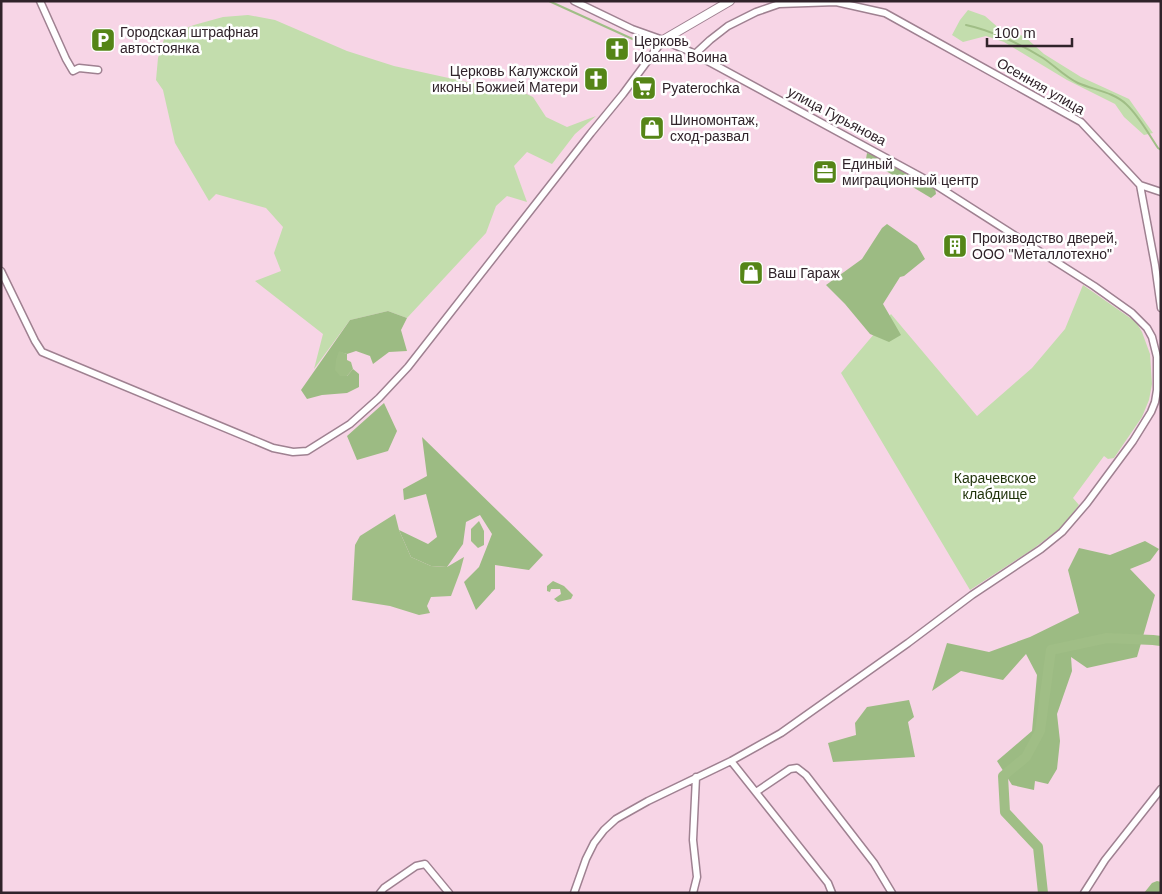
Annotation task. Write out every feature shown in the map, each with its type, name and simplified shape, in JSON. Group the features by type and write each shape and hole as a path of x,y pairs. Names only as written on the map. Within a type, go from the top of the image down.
{"main road":[{"path":"663,40 730,1"}],"street":[{"path":"40,1 73,71 79,68 98,70"},
{"name":"улица Гурьянова","path":"574,1 632,29 695,54 934,184 1094,286 1140,320 1147,328 1160,356 1155,402 1146,422 1087,503 1062,532 1041,549 972,594 908,643 781,733 731,761 632,809 616,819 594,843 574,893"},
{"name":"Осенняя улица","path":"695,54 728,26 756,12 779,4 836,2 885,13 1081,122 1140,184 1161,192"},
{"path":"1,270 42,352 273,448 293,452 307,451 350,424 379,398 408,367 608,113 663,40"},
{"path":"1140,184 1161,308"},
{"path":"731,761 828,883 832,893"},
{"path":"756,792 790,769 797,768 806,776 868,855 882,874 892,893"},
{"path":"693,893 697,877 693,840 696,777"},
{"path":"1084,893 1105,860 1161,789"},
{"path":"380,893 384,888 416,866 425,864 449,893"}],"green space":[{"path":"968,10 985,16 1001,30 1024,36 1044,54 1081,77 1129,99 1153,133 1144,135 1124,117 1115,104 1067,80 1004,42 986,36 963,42 952,35"},
{"path":"248,15 275,20 347,51 394,66 485,86 508,85 533,97 546,117 567,127 596,116 575,134 552,164 527,152 514,166 527,202 507,196 496,206 486,233 407,318 388,311 350,320 314,369 323,334 255,281 281,271 274,253 283,227 266,208 216,194 209,201 175,143 163,90 156,80 158,58 165,36 223,17"},
{"name":"Карачевское клабдище","path":"1083,285 1136,322 1142,332 1150,354 1152,384 1149,400 1142,417 1114,458 1108,459 1104,456 1073,498 1079,505 1063,526 1033,549 970,590 841,373 891,314 977,416 1032,368 1065,329"}],"shaded area":[{"path":"867,153 935,188 936,194 931,198 866,159"},
{"path":"887,224 917,245 925,259 904,276 900,277 883,304 901,335 889,342 870,334 826,285 862,259 882,228"},
{"path":"388,311 407,318 401,330 407,351 389,352 373,364 370,356 356,351 347,354 339,352 340,376 347,376 353,369 359,374 359,387 347,393 322,395 307,399 301,390 350,320"},
{"path":"339,351 347,354 347,360 351,362 353,369 347,376 340,376 335,370"},
{"path":"384,403 397,431 388,451 357,460 347,436"},
{"path":"422,437 543,555 529,570 495,565 495,589 476,610 464,582 479,567 492,534 480,515 466,522 463,544 447,567 431,566 411,557 399,530 428,544 437,537 426,494 404,500 403,489 427,476"},
{"path":"395,514 399,530 411,557 431,566 447,567 464,557 451,596 431,597 427,606 430,613 419,615 390,606 352,600 355,545 360,536"},
{"path":"479,521 484,531 484,545 478,548 471,541 471,529"},
{"path":"1145,541 1159,549 1150,561 1130,569 1155,595 1137,657 1087,668 1071,657 1072,671 1057,714 1060,741 1057,769 1048,784 1035,781 1034,790 1012,785 997,761 1032,731 1037,675 1026,654 1003,680 961,671 932,691 947,643 989,652 1030,637 1079,613 1068,570 1079,548 1110,555"},
{"path":"553,581 564,586 573,595 571,599 558,602 554,599 561,594 560,589 547,591 547,586"},
{"path":"909,700 914,717 908,722 915,757 833,762 828,743 856,735 855,723 867,707"},
{"path":"1161,882 1161,893 1144,893 1152,883"}],"waterway":[{"path":"549,1 637,41"},
{"path":"966,25 985,30 1016,43 1043,58 1073,81 1121,100 1135,114 1161,150"},
{"path":"1043,893 1038,847 1005,812 1003,776 1026,757 1040,731 1051,650 1107,638 1161,641"}],"place":[{"name":"Городская штрафная автостоянка","path":"103,40"},
{"name":"Церковь Иоанна Воина","path":"617,49"},
{"name":"Церковь Калужской иконы Божией Матери","path":"596,79"},
{"name":"Pyaterochka","path":"644,88"},
{"name":"Шиномонтаж, сход-развал","path":"652,128"},
{"name":"Единый миграционный центр","path":"825,172"},
{"name":"Производство дверей, ООО \"Металлотехно\"","path":"955,246"},
{"name":"Ваш Гараж","path":"751,273"}]}
